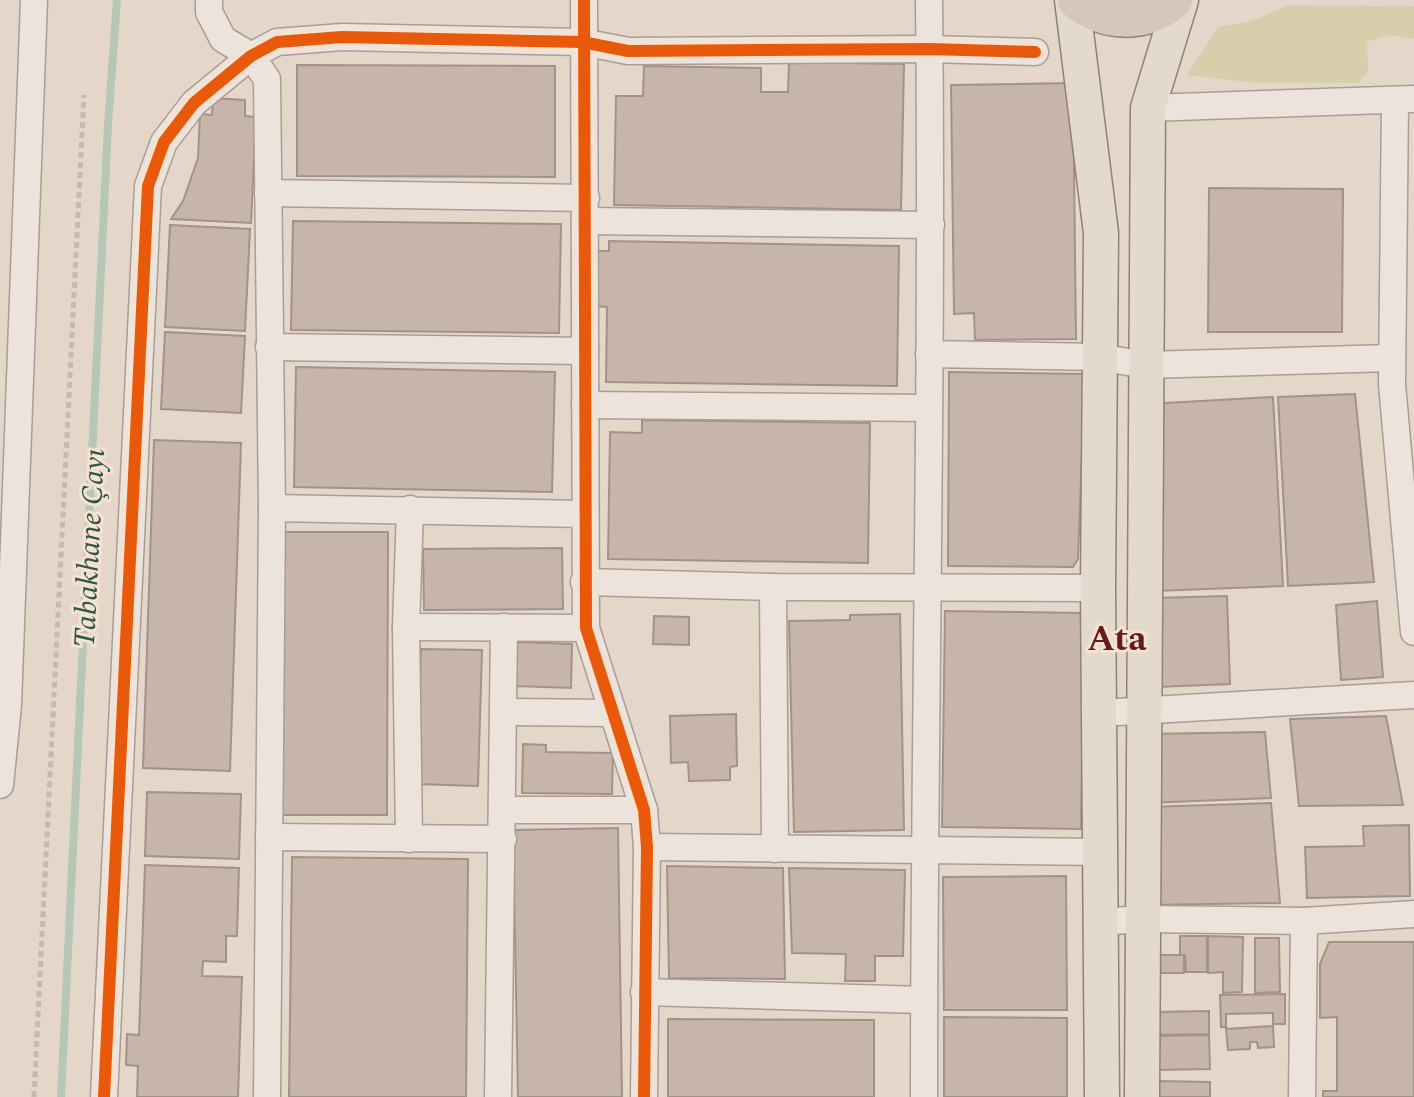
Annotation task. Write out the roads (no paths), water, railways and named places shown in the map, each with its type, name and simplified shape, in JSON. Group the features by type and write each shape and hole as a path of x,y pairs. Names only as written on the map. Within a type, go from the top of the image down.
{"highway":[{"path":"1074,0 1108,16 1130,18 1151,14 1173,0"}],"main road":[{"path":"1074,0 1101,233 1098,588 1102,1097"},
{"path":"1142,1097 1148,108 1181,0"}],"street":[{"path":"0,785 8,464 34,0"},
{"path":"209,0 209,12 223,39 251,56 267,79 272,508 267,1097"},
{"path":"584,0 586,628 644,810 647,847 644,1097"},
{"path":"924,1097 925,588 931,225 929,0"},
{"path":"104,1097 148,186 164,142 194,103 251,56 277,42 342,37 582,42 628,51 929,49 1035,52"},
{"path":"1148,108 1405,100 1391,358 1414,632"},
{"path":"268,193 931,225"},
{"path":"269,347 585,351"},
{"path":"929,354 1099,357 1145,365 1391,358"},
{"path":"585,405 928,408"},
{"path":"272,508 584,514"},
{"path":"409,839 406,627 410,509"},
{"path":"584,582 773,587 1098,588"},
{"path":"773,587 775,849"},
{"path":"406,627 586,628"},
{"path":"498,1097 504,627"},
{"path":"1100,713 1414,695"},
{"path":"504,712 613,713"},
{"path":"503,810 644,810"},
{"path":"269,837 503,839"},
{"path":"647,847 1100,852"},
{"path":"1101,922 1141,919 1304,921 1414,914"},
{"path":"1302,1097 1304,921"},
{"path":"644,992 924,1000"}],"waterway":[{"name":"Tabakhane Çayı","path":"61,1097 108,125 117,0"}],"district":[{"name":"Ata","path":"1117,637"}]}
